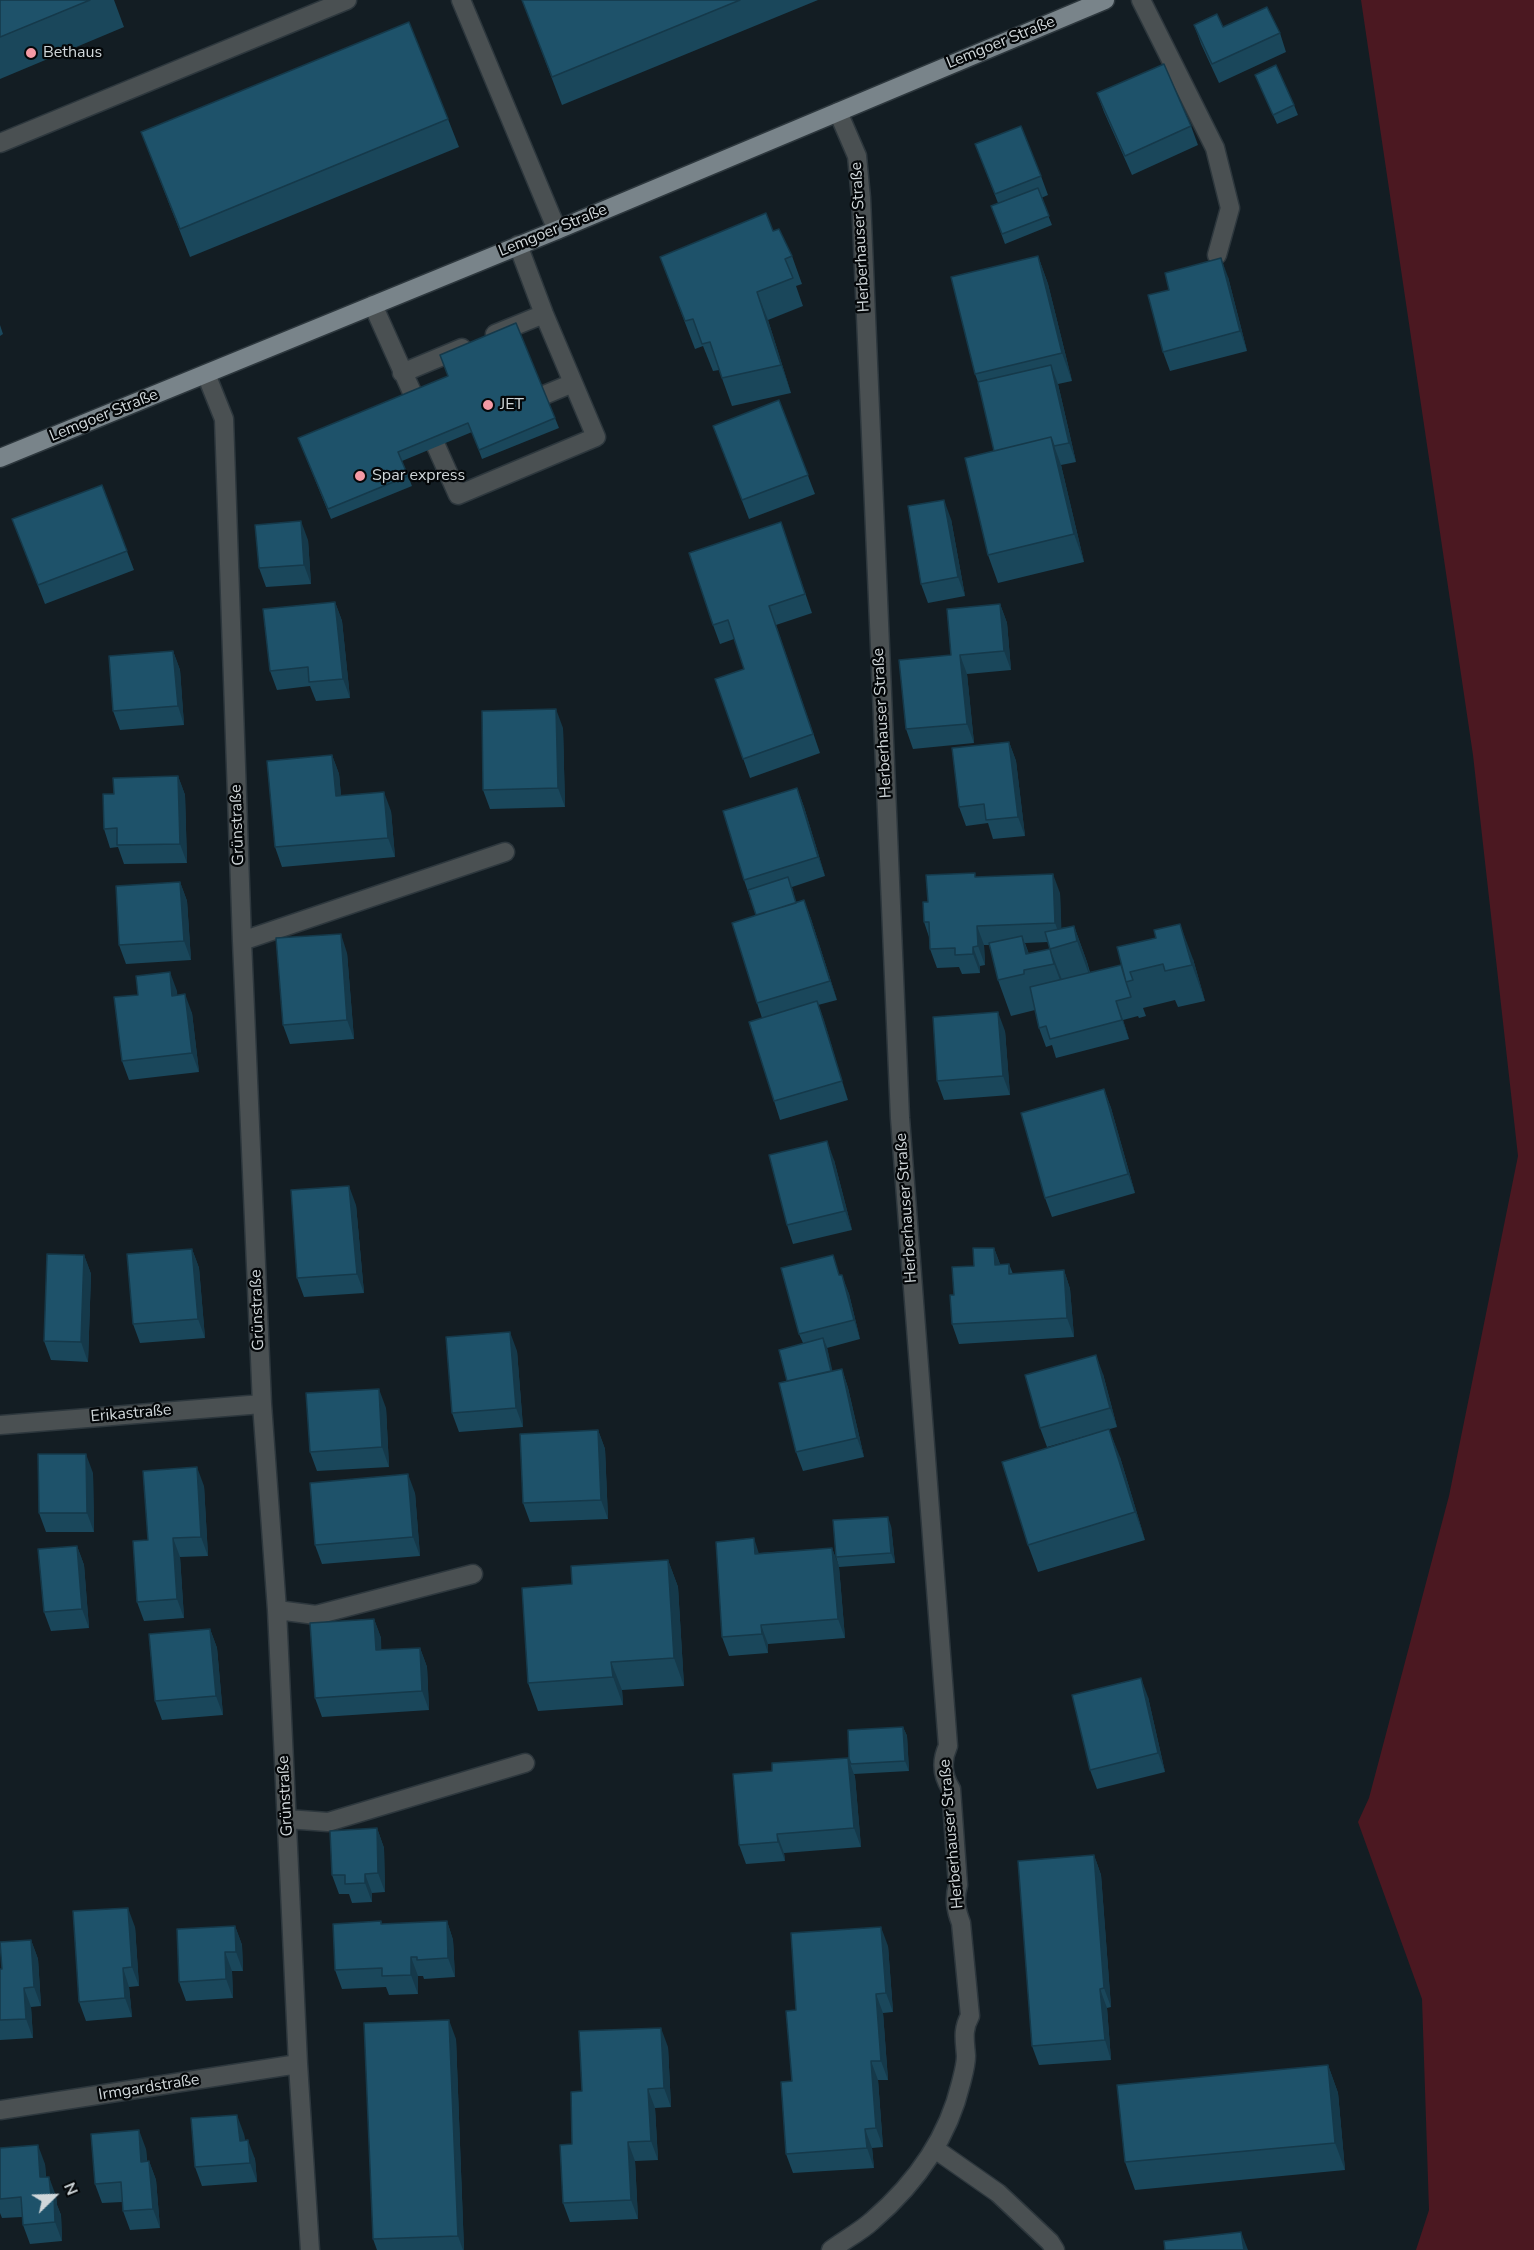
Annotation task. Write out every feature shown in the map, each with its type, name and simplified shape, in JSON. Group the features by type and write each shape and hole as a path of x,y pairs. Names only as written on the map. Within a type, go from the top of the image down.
{"main road":[{"name":"Lemgoer Straße","path":"0,458 557,230 1105,0"}],"street":[{"path":"0,143 347,0"},
{"path":"461,0 557,230"},
{"path":"1141,0 1215,148 1230,208 1217,255"},
{"name":"Herberhauser Straße","path":"831,2250 871,2222 902,2192 935,2149 952,2117 966,2056 964,2027 970,2016 961,1923 956,1910 955,1895 958,1885 951,1789 944,1778 944,1757 948,1746 900,1118 861,198 857,156 838,112"},
{"path":"374,305 402,373 439,438 458,495 596,437 544,314 518,245"},
{"path":"402,373 544,314"},
{"name":"Grünstraße","path":"206,374 224,419 242,941 262,1404 277,1610 298,2064 310,2250"},
{"path":"509,410 573,383"},
{"path":"242,941 505,852"},
{"name":"Erikastraße","path":"0,1425 262,1404"},
{"path":"277,1610 316,1615 473,1574"},
{"path":"287,1819 328,1822 525,1763"},
{"name":"Irmgardstraße","path":"0,2110 298,2064"},
{"path":"935,2149 998,2193 1050,2242 1055,2250"}],"shaded area":[{"path":"1361,0 1534,0 1534,2250 1416,2250 1429,2210 1422,1999 1358,1822 1369,1798 1449,1496 1518,1156 1473,755"}],"building":[{"path":"0,0 90,0 0,37"},
{"path":"522,0 740,0 552,77"},
{"path":"1267,7 1280,33 1212,64 1194,25 1217,14 1223,27"},
{"path":"409,22 448,119 180,229 141,132"},
{"path":"1164,64 1191,126 1125,156 1097,93"},
{"path":"1276,65 1294,105 1273,115 1255,75"},
{"path":"1021,126 1041,176 995,194 975,144"},
{"path":"1038,188 1049,216 1002,234 991,206"},
{"path":"766,213 773,231 779,229 792,256 785,259 793,278 757,292 781,365 722,378 710,342 702,344 693,319 685,321 660,257"},
{"path":"1038,256 1062,353 975,374 951,277"},
{"path":"1221,258 1240,331 1163,352 1148,295 1169,290 1165,273"},
{"path":"516,323 555,418 479,450 468,423 398,452 408,476 328,509 298,438 448,376 440,355"},
{"path":"1051,365 1069,443 1054,446 1051,437 994,451 978,382"},
{"path":"779,400 808,475 742,500 713,426"},
{"path":"1051,437 1074,534 988,555 965,458"},
{"path":"102,485 127,551 38,585 12,519"},
{"path":"944,500 958,577 921,584 908,506"},
{"path":"301,521 304,565 259,568 255,525"},
{"path":"781,522 805,594 769,606 813,734 743,759 715,679 744,669 728,620 713,625 689,553"},
{"path":"335,602 343,679 309,682 308,667 270,671 263,609"},
{"path":"1000,604 1004,651 960,655 967,724 906,729 899,660 951,655 947,609"},
{"path":"173,651 178,706 113,711 109,656"},
{"path":"556,709 558,788 483,790 482,711"},
{"path":"1009,742 1018,817 986,820 984,804 959,807 952,748"},
{"path":"332,755 336,796 384,792 388,838 275,847 267,761"},
{"path":"178,776 180,844 117,845 117,828 104,829 103,794 114,794 113,778"},
{"path":"797,788 818,857 744,880 723,811"},
{"path":"975,873 975,877 1053,874 1055,923 977,926 978,946 973,947 973,954 955,955 955,948 930,949 929,922 924,922 923,902 928,902 926,875"},
{"path":"788,877 796,903 756,915 748,890"},
{"path":"180,882 184,941 119,945 116,886"},
{"path":"804,900 830,981 757,1003 732,923"},
{"path":"1180,924 1192,965 1165,971 1163,964 1130,972 1133,980 1126,982 1117,947 1156,938 1154,930"},
{"path":"1074,926 1077,941 1050,949 1045,932"},
{"path":"341,934 347,1020 283,1025 276,938"},
{"path":"1022,936 1026,954 1050,949 1054,964 1024,970 1024,974 998,980 989,943"},
{"path":"1121,965 1131,997 1116,1001 1122,1020 1050,1039 1046,1026 1039,1028 1030,987"},
{"path":"170,972 172,996 185,994 192,1053 122,1061 114,997 138,995 136,976"},
{"path":"817,1001 842,1081 774,1101 749,1022"},
{"path":"998,1012 1003,1076 937,1081 933,1017"},
{"path":"1104,1089 1128,1174 1045,1198 1021,1113"},
{"path":"827,1141 845,1211 787,1225 769,1155"},
{"path":"349,1186 357,1274 297,1278 291,1190"},
{"path":"973,1248 994,1248 995,1265 1009,1264 1009,1274 1064,1270 1067,1318 952,1324 950,1295 954,1295 952,1267 974,1266"},
{"path":"192,1249 198,1319 133,1324 127,1254"},
{"path":"47,1254 84,1255 81,1342 44,1341"},
{"path":"833,1255 839,1275 842,1275 854,1320 799,1334 781,1268"},
{"path":"510,1332 516,1408 452,1413 446,1337"},
{"path":"823,1338 831,1371 787,1381 779,1350"},
{"path":"1096,1355 1110,1408 1040,1428 1025,1375"},
{"path":"842,1369 857,1438 796,1452 779,1383"},
{"path":"379,1389 382,1447 310,1452 306,1393"},
{"path":"1109,1429 1135,1512 1028,1545 1002,1462"},
{"path":"598,1430 601,1500 523,1503 520,1434"},
{"path":"38,1454 86,1454 87,1513 39,1513"},
{"path":"197,1467 201,1537 173,1538 177,1599 137,1602 133,1541 148,1540 143,1471"},
{"path":"408,1474 413,1537 315,1545 310,1483"},
{"path":"888,1517 891,1553 836,1557 833,1520"},
{"path":"754,1538 755,1554 832,1548 838,1619 761,1625 762,1634 722,1637 716,1542"},
{"path":"77,1546 82,1609 44,1612 38,1549"},
{"path":"668,1560 674,1658 611,1662 613,1677 528,1683 522,1588 572,1584 571,1566"},
{"path":"374,1619 376,1650 420,1648 422,1691 315,1698 310,1623"},
{"path":"210,1629 216,1696 155,1701 149,1634"},
{"path":"1141,1678 1158,1753 1090,1770 1072,1695"},
{"path":"903,1727 905,1761 851,1764 848,1730"},
{"path":"848,1758 854,1828 777,1834 778,1842 739,1845 733,1774 772,1771 772,1763"},
{"path":"377,1828 378,1873 365,1874 365,1883 345,1884 345,1875 332,1875 330,1831"},
{"path":"1094,1855 1104,1988 1100,1989 1105,2040 1032,2046 1018,1861"},
{"path":"128,1908 132,1967 123,1968 125,1998 79,2002 73,1911"},
{"path":"381,1921 381,1924 447,1921 448,1958 417,1960 417,1957 411,1957 411,1975 382,1976 382,1968 335,1970 333,1924"},
{"path":"235,1926 236,1952 225,1952 226,1979 179,1982 177,1929"},
{"path":"881,1927 886,1993 876,1994 881,2061 871,2061 876,2128 865,2129 867,2148 786,2154 781,2082 792,2081 786,2011 796,2010 791,1933"},
{"path":"31,1940 34,1987 24,1988 26,2019 0,2020 0,1969 2,1969 0,1942"},
{"path":"449,2020 458,2236 373,2239 364,2023"},
{"path":"661,2028 664,2088 648,2089 651,2141 628,2142 631,2200 563,2203 560,2145 572,2144 571,2092 582,2091 579,2031"},
{"path":"1328,2065 1335,2143 1125,2162 1117,2085"},
{"path":"237,2115 240,2141 248,2140 250,2163 195,2167 191,2118"},
{"path":"139,2130 141,2162 149,2161 153,2209 123,2211 121,2182 95,2184 91,2134"},
{"path":"38,2145 40,2177 49,2177 51,2196 54,2196 55,2222 23,2225 21,2197 0,2199 0,2148"},
{"path":"1241,2232 1244,2250 1165,2250 1164,2241"}],"place":[{"name":"Bethaus","path":"31,53"},
{"name":"JET","path":"488,405"},
{"name":"Spar express","path":"360,476"}]}
